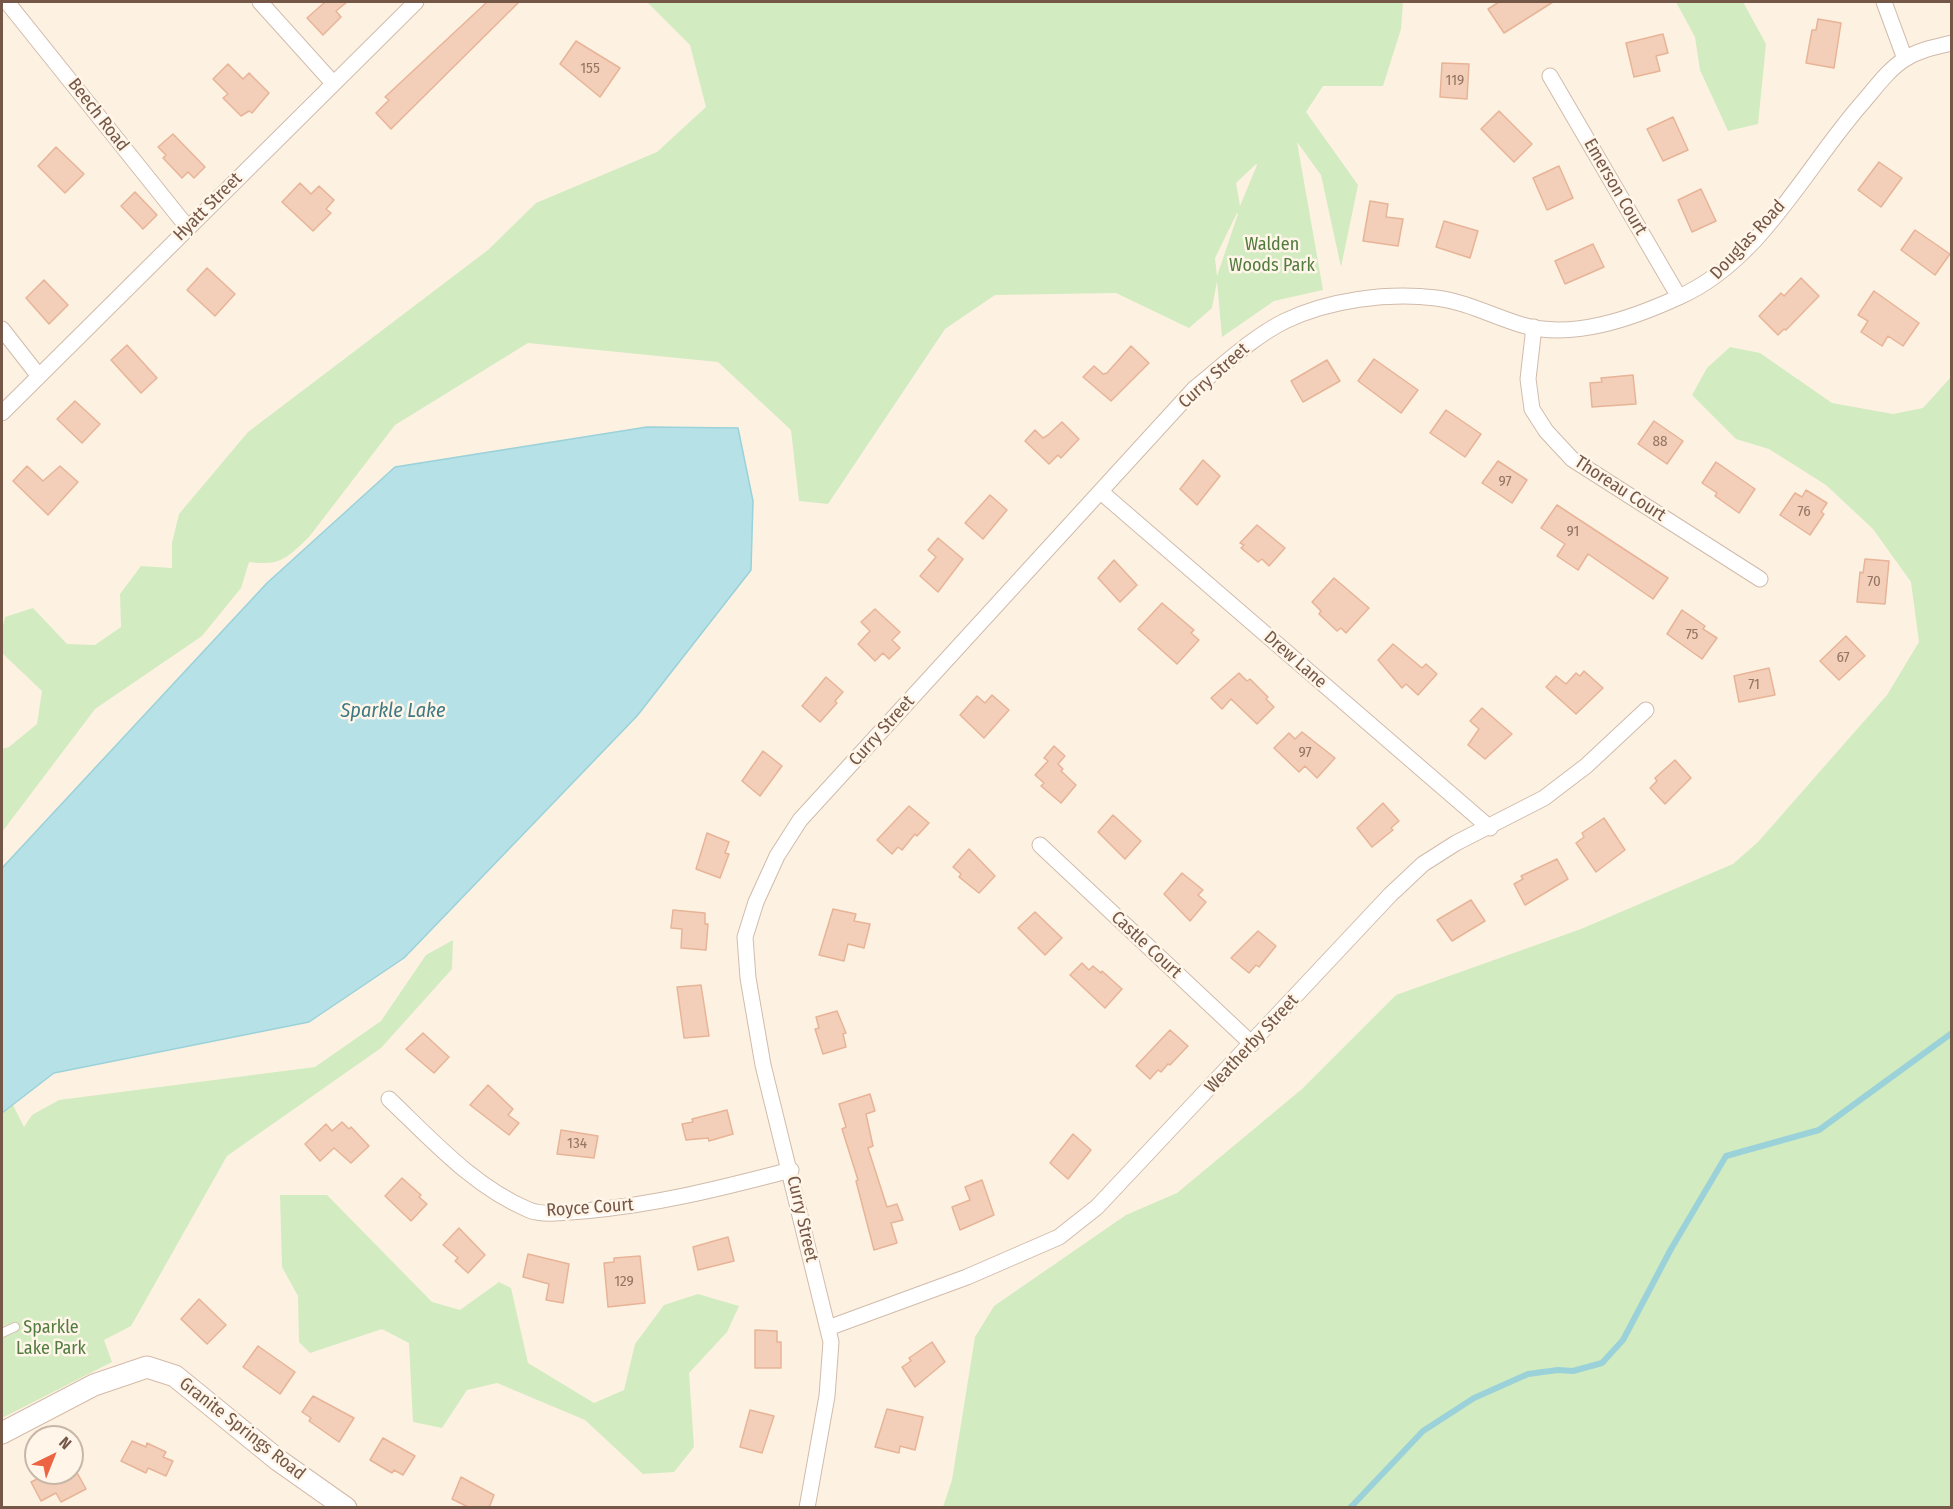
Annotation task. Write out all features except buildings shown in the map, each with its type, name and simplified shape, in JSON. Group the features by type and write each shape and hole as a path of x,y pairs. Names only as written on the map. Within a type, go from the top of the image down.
{"street":[{"name":"Beech Road","path":"8,2 188,228"},
{"path":"260,2 333,83"},
{"name":"Hyatt Street","path":"2,413 416,2"},
{"path":"1884,2 1905,58 1917,52 1952,43"},
{"name":"Douglas Road","path":"1534,327 1553,331 1625,320 1707,283 1738,256 1773,218 1836,133 1905,58"},
{"name":"Emerson Court","path":"1550,76 1679,297"},
{"name":"Curry Street","path":"807,1508 826,1396 831,1342 791,1170 763,1065 748,978 745,937 768,874 800,820 1194,389 1250,343 1285,321 1322,308 1356,300 1391,297 1434,298 1474,306 1534,327"},
{"name":"Thoreau Court","path":"1534,327 1528,379 1532,409 1546,431 1572,459 1760,579"},
{"path":"2,329 38,375"},
{"name":"Drew Lane","path":"1101,492 1490,828"},
{"name":"Weatherby Street","path":"828,1328 967,1277 1059,1237 1097,1207 1390,895 1423,864 1456,843 1490,828 1552,792 1586,766 1646,710"},
{"name":"Castle Court","path":"1040,845 1252,1044"},
{"name":"Royce Court","path":"389,1100 456,1163 500,1195 532,1211 565,1212 629,1207 687,1196 791,1170"},
{"name":"Granite Springs Road","path":"2,1432 94,1385 147,1367 175,1377 278,1460 346,1508"}],"lane":[{"path":"2,1333 15,1327"}],"green space":[{"name":"Walden Woods Park","path":"647,2 1403,2 1401,29 1383,86 1323,86 1306,112 1358,185 1341,267 1321,175 1297,142 1323,290 1274,301 1222,337 1217,281 1212,308 1189,328 1116,293 995,295 945,329 828,504 799,501 791,430 718,362 528,343 395,425 301,545 276,562 249,562 241,588 202,636 95,709 2,832 2,749 9,747 37,724 42,691 2,653 2,630 5,617 33,608 67,644 95,645 121,627 120,594 141,566 172,568 172,543 179,514 248,432 488,250 536,203 657,152 706,107 690,45","holes":["1257,165 1240,206 1236,183","1238,214 1217,276 1215,258"]},
{"path":"1676,2 1743,2 1766,44 1758,124 1728,131 1700,70 1695,37"},
{"path":"1730,347 1760,353 1832,403 1893,414 1923,408 1951,377 1951,1507 943,1507 952,1480 975,1337 994,1306 1126,1215 1177,1193 1302,1089 1396,995 1581,929 1733,864 1758,842 1887,695 1919,642 1911,582 1873,529 1826,485 1769,449 1736,439 1692,395 1707,368"},
{"name":"Sparkle Lake Park","path":"453,940 452,969 381,1048 227,1156 131,1326 104,1340 112,1362 2,1418 2,1113 13,1105 24,1127 32,1115 59,1100 315,1067 381,1021 426,955"},
{"path":"280,1195 327,1195 432,1302 460,1310 499,1282 511,1288 528,1363 594,1403 624,1390 635,1344 664,1305 698,1294 739,1306 727,1332 689,1373 694,1447 674,1472 643,1474 585,1420 497,1383 467,1390 442,1428 413,1422 409,1343 382,1329 310,1353 299,1342 298,1296 282,1267"}],"water":[{"name":"Sparkle Lake","path":"647,427 738,428 753,501 751,570 637,716 404,958 309,1022 54,1073 2,1113 2,868 267,583 395,467"}],"waterway":[{"path":"1350,1508 1423,1431 1474,1398 1528,1374 1558,1370 1573,1371 1602,1363 1623,1340 1671,1249 1726,1156 1819,1130 1952,1033"}]}
